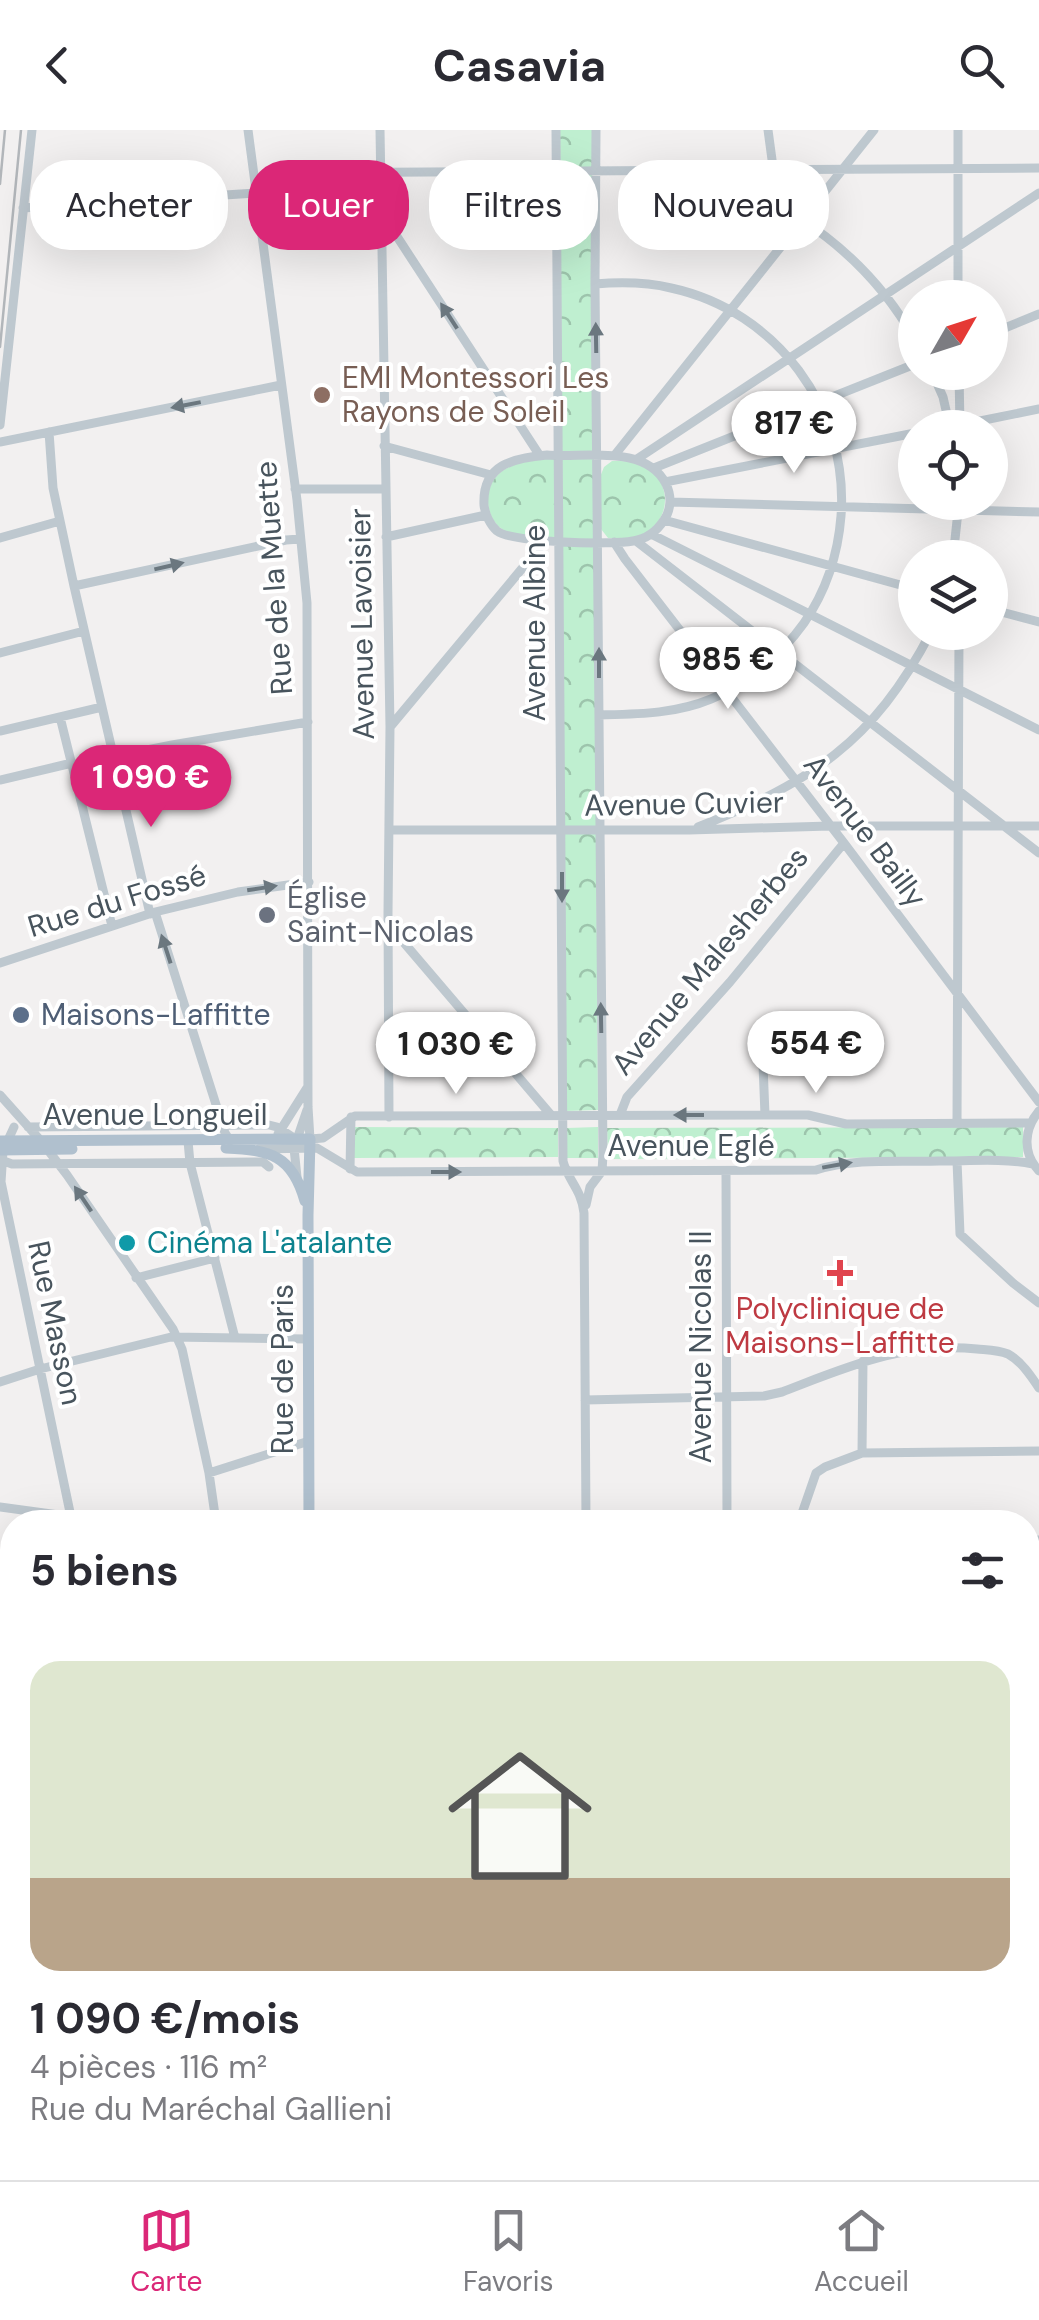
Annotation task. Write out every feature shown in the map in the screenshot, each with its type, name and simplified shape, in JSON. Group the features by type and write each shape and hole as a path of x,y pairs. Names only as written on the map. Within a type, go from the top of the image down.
{"main road":[{"name":"Avenue Longueil","path":"11,1145 188,1144 278,1134 302,1144"},
{"name":"Avenue Longueil","path":"188,1144 247,1149"},
{"name":"Rue de Paris","path":"302,1144 308,1215 309,1510"},
{"path":"247,1149 274,1162"},
{"name":"Rue de Paris","path":"274,1162 298,1181 308,1215"}],"street":[{"path":"0,425 32,130"},
{"name":"Rue de la Muette","path":"248,130 252,160"},
{"name":"Avenue Lavoisier","path":"380,130 381,160"},
{"name":"Avenue Albine","path":"556,130 557,160"},
{"name":"Avenue Albine","path":"596,130 597,160"},
{"path":"768,130 773,160"},
{"path":"829,186 874,130"},
{"path":"958,130 958,280"},
{"path":"829,168 1039,168"},
{"path":"637,458 1039,194"},
{"path":"23,208 30,208"},
{"path":"829,240 847,254 898,315"},
{"name":"Rue de la Muette","path":"263,250 306,602 308,1108 302,1144"},
{"name":"Avenue Lavoisier","path":"382,250 390,727 390,1117"},
{"path":"406,250 540,456"},
{"name":"Avenue Albine","path":"558,250 566,1172"},
{"name":"Avenue Albine","path":"596,250 602,1171"},
{"path":"614,456 779,250"},
{"path":"595,284 643,283 702,297 731,310 772,340 789,359 830,423 842,477 840,535 832,566 809,615 780,652 726,692 670,712 599,715"},
{"path":"1008,327 1039,314"},
{"path":"654,468 898,370"},
{"path":"0,442 281,386"},
{"path":"1008,415 1039,409"},
{"path":"50,432 60,521 113,756 153,913 230,1141"},
{"path":"665,482 898,436"},
{"path":"384,446 490,475 515,460 540,456 637,458 654,468 665,482 670,502 664,520 651,534 636,541 545,542 508,537 496,531 486,515 484,504 490,475"},
{"path":"295,489 385,488"},
{"path":"670,502 898,506"},
{"path":"1008,509 1039,512"},
{"path":"386,537 486,515"},
{"path":"664,520 898,584"},
{"path":"0,538 60,521"},
{"path":"651,534 1039,730"},
{"path":"74,586 300,539"},
{"path":"636,541 1039,853"},
{"path":"390,727 545,542"},
{"name":"Avenue Bailly","path":"614,542 1039,1102"},
{"path":"1008,614 1039,622"},
{"path":"0,653 84,631"},
{"path":"689,830 763,800 848,746 913,667 921,650"},
{"path":"957,1124 959,650"},
{"path":"0,731 102,708"},
{"path":"60,718 112,926"},
{"path":"0,780 308,722"},
{"name":"Avenue Cuvier","path":"389,830 1039,826"},
{"name":"Avenue Malesherbes","path":"620,1115 627,1097 730,982 844,843"},
{"name":"Rue du Fossé","path":"0,963 153,913 238,892 308,882"},
{"path":"388,924 551,1115"},
{"path":"762,1039 766,1115"},
{"path":"274,1162 12,1164 11,1145 30,1127 269,1125 278,1134 308,1086"},
{"path":"0,1094 58,1164 177,1338 214,1510"},
{"name":"Rue Masson","path":"13,1110 11,1145 1,1182 2,1200 70,1510"},
{"path":"1036,1168 1027,1154 1030,1123 1039,1111"},
{"name":"Avenue Eglé","path":"302,1144 323,1138 351,1117 808,1115 846,1124 1030,1123"},
{"path":"350,1169 351,1117"},
{"path":"188,1144 235,1338"},
{"name":"Avenue Eglé","path":"302,1144 317,1148 356,1172 816,1170 844,1162 957,1161 1016,1161 1036,1168"},
{"name":"Avenue Longueil","path":"247,1149 302,1144"},
{"name":"Rue de Paris","path":"298,1181 302,1144"},
{"path":"957,1161 960,1234 1039,1303"},
{"path":"584,1212 590,1187 602,1171"},
{"name":"Avenue Nicolas II","path":"726,1171 727,1510"},
{"path":"566,1172 582,1197 584,1212 586,1510"},
{"path":"136,1278 215,1258"},
{"path":"0,1382 153,1340 308,1339"},
{"path":"585,1400 764,1396 889,1353 923,1348 959,1347 1008,1354 1037,1381"},
{"path":"862,1453 863,1361"},
{"path":"209,1474 309,1441"},
{"path":"803,1510 816,1473 862,1453 1039,1451"},
{"path":"0,1506 26,1510"}],"green space":[{"path":"560,130 592,130 592,160 560,160"},
{"path":"561,250 593,250 598,1110 566,1111"},
{"path":"556,459 556,539 521,536 499,527 488,503 493,480 521,463"},
{"path":"612,461 644,466 653,472 663,489 661,517 643,534 608,538 601,529 600,477"},
{"path":"354,1127 558,1128 558,1157 354,1158"},
{"path":"598,1127 598,1158 567,1158 567,1128"},
{"path":"1023,1127 1023,1157 608,1159 607,1128"}],"railway":[{"path":"0,184 5,130"},
{"path":"0,347 21,130"}],"place":[{"name":"EMI Montessori Les Rayons de Soleil","path":"322,395"},
{"name":"Église Saint-Nicolas","path":"267,915"},
{"name":"Maisons-Laffitte","path":"21,1015"},
{"name":"Cinéma L'atalante","path":"127,1243"},
{"name":"Polyclinique de Maisons-Laffitte","path":"840,1273"}]}
